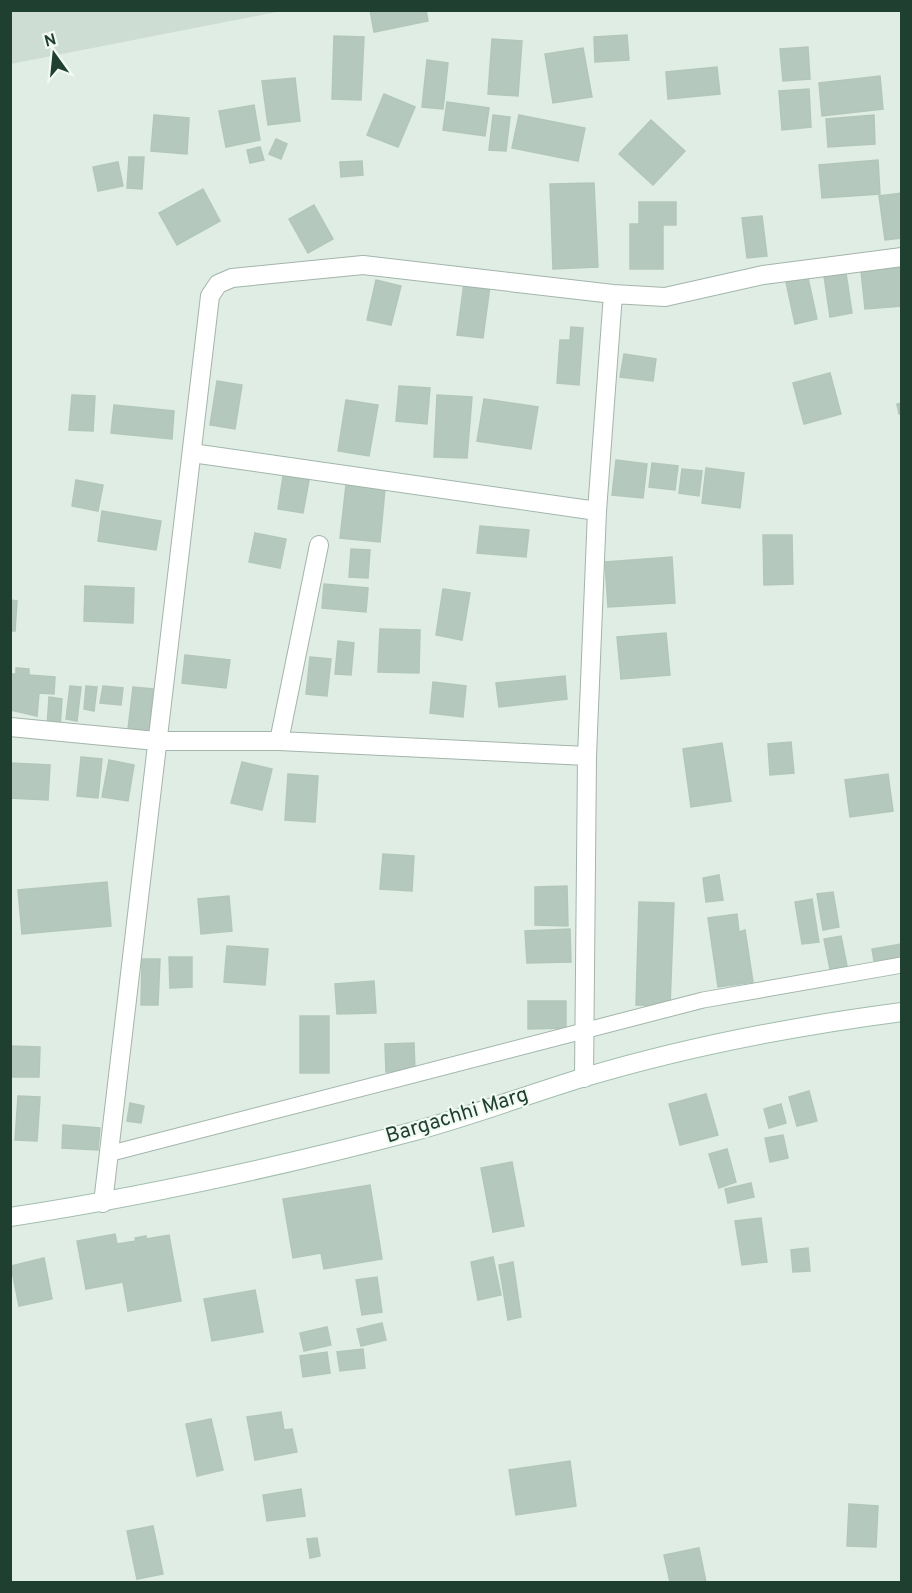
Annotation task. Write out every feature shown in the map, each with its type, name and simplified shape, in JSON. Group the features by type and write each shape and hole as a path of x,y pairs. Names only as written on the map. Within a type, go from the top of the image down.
{"street":[{"path":"103,1203 210,296 218,284 232,278 363,265 613,294 665,297 763,275 902,257"},
{"path":"584,1078 587,756 597,511 613,294"},
{"path":"192,453 597,511"},
{"path":"279,741 320,544"},
{"path":"10,727 156,741 279,741 587,756"},
{"name":"Bargachhi Marg","path":"10,1217 103,1203 417,1131 584,1078 669,1055 843,1020 902,1012"}],"lane":[{"path":"108,1154 703,1000 902,965"}],"shaded area":[{"path":"11,10 282,10 282,11 11,64"}],"building":[{"path":"370,10 426,10 428,21 374,32"},
{"path":"627,35 629,60 595,62 594,37"},
{"path":"334,36 364,37 361,100 332,99"},
{"path":"492,39 522,41 518,96 488,94"},
{"path":"808,47 810,79 783,81 780,49"},
{"path":"583,48 592,97 553,103 545,54"},
{"path":"427,60 448,63 443,109 422,107"},
{"path":"717,67 720,94 668,99 666,72"},
{"path":"880,76 883,109 822,116 819,83"},
{"path":"295,78 300,121 268,125 262,81"},
{"path":"809,89 811,127 782,130 779,91"},
{"path":"384,94 415,107 398,147 367,135"},
{"path":"447,102 489,108 485,136 443,130"},
{"path":"254,105 260,140 226,147 219,111"},
{"path":"154,115 189,118 187,154 151,151"},
{"path":"493,115 510,117 506,151 489,150"},
{"path":"519,115 585,128 578,161 512,148"},
{"path":"874,115 875,144 828,147 826,119"},
{"path":"651,120 685,151 653,185 619,154"},
{"path":"276,139 287,144 281,159 269,154"},
{"path":"260,147 264,160 250,163 247,150"},
{"path":"129,157 144,157 142,189 127,188"},
{"path":"878,160 880,194 822,198 819,165"},
{"path":"362,161 363,175 341,177 340,162"},
{"path":"118,162 123,186 98,191 93,167"},
{"path":"594,183 598,267 553,269 550,184"},
{"path":"203,189 220,221 177,245 159,213"},
{"path":"902,193 902,238 885,240 879,196"},
{"path":"639,202 676,202 676,225 663,225 663,269 630,269 630,224 639,224"},
{"path":"314,205 333,239 308,253 289,219"},
{"path":"762,216 767,256 747,258 742,218"},
{"path":"900,267 902,306 865,309 861,271"},
{"path":"846,273 852,313 830,317 824,276"},
{"path":"808,278 817,319 795,324 786,282"},
{"path":"376,280 401,286 391,325 367,320"},
{"path":"464,283 490,286 483,338 457,335"},
{"path":"571,327 583,328 579,385 557,383 560,340 570,340"},
{"path":"624,354 656,359 653,381 620,377"},
{"path":"830,373 841,414 804,424 793,383"},
{"path":"217,381 242,385 235,429 210,425"},
{"path":"399,386 430,388 427,424 396,421"},
{"path":"72,395 95,396 93,431 69,430"},
{"path":"437,395 472,397 467,458 434,457"},
{"path":"484,399 538,407 531,449 477,441"},
{"path":"346,400 378,405 369,456 338,451"},
{"path":"902,403 902,414 899,414 897,404"},
{"path":"114,405 174,411 172,439 111,433"},
{"path":"616,460 647,464 643,498 612,495"},
{"path":"652,463 678,466 675,490 649,487"},
{"path":"706,468 744,473 740,508 702,503"},
{"path":"682,469 702,471 699,496 679,493"},
{"path":"284,470 310,475 303,513 278,509"},
{"path":"76,480 103,485 98,511 72,506"},
{"path":"346,485 385,489 380,542 340,538"},
{"path":"102,511 161,521 156,550 98,541"},
{"path":"480,526 529,530 526,557 477,553"},
{"path":"255,533 286,539 280,568 249,562"},
{"path":"763,535 792,535 793,584 764,585"},
{"path":"351,549 370,550 368,578 349,577"},
{"path":"672,557 675,603 608,607 605,562"},
{"path":"324,584 368,588 366,612 322,608"},
{"path":"85,586 134,588 133,623 84,621"},
{"path":"443,589 470,593 462,640 436,635"},
{"path":"10,600 17,601 15,631 10,631"},
{"path":"380,629 420,630 419,673 378,672"},
{"path":"666,633 670,675 621,679 617,637"},
{"path":"338,641 354,643 351,675 335,674"},
{"path":"185,655 230,660 226,688 182,683"},
{"path":"310,657 331,659 327,696 306,694"},
{"path":"16,668 29,669 29,675 55,677 54,694 39,693 37,716 10,710 10,674 16,674"},
{"path":"565,676 567,699 499,707 496,683"},
{"path":"433,682 466,686 463,717 430,713"},
{"path":"70,686 81,687 77,721 66,719"},
{"path":"86,686 97,687 94,711 84,709"},
{"path":"103,686 123,688 121,705 100,703"},
{"path":"133,687 153,689 149,731 128,729"},
{"path":"49,697 62,699 60,728 47,727"},
{"path":"791,742 794,773 770,775 768,744"},
{"path":"722,743 731,801 691,807 683,749"},
{"path":"81,757 102,759 98,798 77,796"},
{"path":"109,760 134,765 128,801 102,797"},
{"path":"242,762 272,769 262,810 231,803"},
{"path":"10,763 50,765 48,800 10,798"},
{"path":"288,774 318,776 315,822 285,820"},
{"path":"888,774 893,811 850,817 845,780"},
{"path":"383,854 414,856 412,891 380,889"},
{"path":"719,875 723,900 706,902 703,878"},
{"path":"107,882 111,926 22,934 18,890"},
{"path":"567,886 568,926 535,925 535,887"},
{"path":"833,892 839,927 823,930 817,894"},
{"path":"229,896 232,931 201,934 198,899"},
{"path":"812,899 819,942 802,944 795,902"},
{"path":"639,902 674,903 670,1006 636,1005"},
{"path":"737,914 739,932 745,930 753,982 718,987 708,918"},
{"path":"570,929 571,962 527,963 525,931"},
{"path":"841,936 848,971 831,974 824,939"},
{"path":"902,944 902,957 874,961 872,949"},
{"path":"227,946 268,949 265,985 224,982"},
{"path":"169,957 192,957 192,987 170,988"},
{"path":"142,959 160,959 158,1005 141,1005"},
{"path":"374,981 376,1013 337,1014 335,984"},
{"path":"528,1001 566,1001 566,1028 528,1029"},
{"path":"300,1016 329,1016 329,1073 300,1073"},
{"path":"414,1043 415,1071 386,1072 385,1044"},
{"path":"10,1046 40,1047 39,1077 10,1077"},
{"path":"809,1091 817,1121 797,1126 789,1097"},
{"path":"706,1094 718,1135 680,1145 669,1104"},
{"path":"18,1096 40,1097 37,1141 15,1140"},
{"path":"130,1103 144,1106 141,1123 127,1121"},
{"path":"781,1104 786,1123 769,1128 764,1109"},
{"path":"63,1125 100,1128 98,1150 62,1148"},
{"path":"783,1135 788,1158 770,1162 765,1138"},
{"path":"727,1149 736,1182 719,1188 709,1154"},
{"path":"512,1162 524,1226 493,1232 481,1168"},
{"path":"751,1183 754,1197 728,1203 725,1189"},
{"path":"370,1185 382,1259 324,1269 321,1253 293,1258 283,1199"},
{"path":"761,1218 767,1262 742,1265 735,1221"},
{"path":"115,1234 117,1244 136,1241 135,1238 146,1236 146,1239 169,1235 181,1301 128,1311 123,1282 86,1289 77,1241"},
{"path":"808,1248 810,1271 793,1272 791,1250"},
{"path":"493,1257 501,1295 478,1300 471,1262"},
{"path":"44,1258 52,1299 19,1306 11,1266"},
{"path":"513,1262 521,1317 508,1320 499,1265"},
{"path":"377,1277 382,1312 362,1315 356,1280"},
{"path":"255,1290 263,1332 212,1341 204,1299"},
{"path":"382,1323 386,1340 361,1346 357,1329"},
{"path":"327,1327 331,1345 304,1351 300,1333"},
{"path":"363,1349 365,1368 340,1371 337,1352"},
{"path":"327,1352 330,1373 303,1377 300,1356"},
{"path":"281,1412 284,1430 292,1429 297,1452 255,1460 247,1417"},
{"path":"211,1419 223,1470 197,1476 186,1424"},
{"path":"570,1461 576,1506 516,1515 509,1470"},
{"path":"301,1489 305,1516 267,1521 263,1495"},
{"path":"849,1504 878,1506 876,1547 847,1546"},
{"path":"153,1526 163,1574 137,1579 127,1531"},
{"path":"317,1538 320,1556 310,1558 307,1539"},
{"path":"699,1548 706,1582 670,1582 664,1555"}]}
